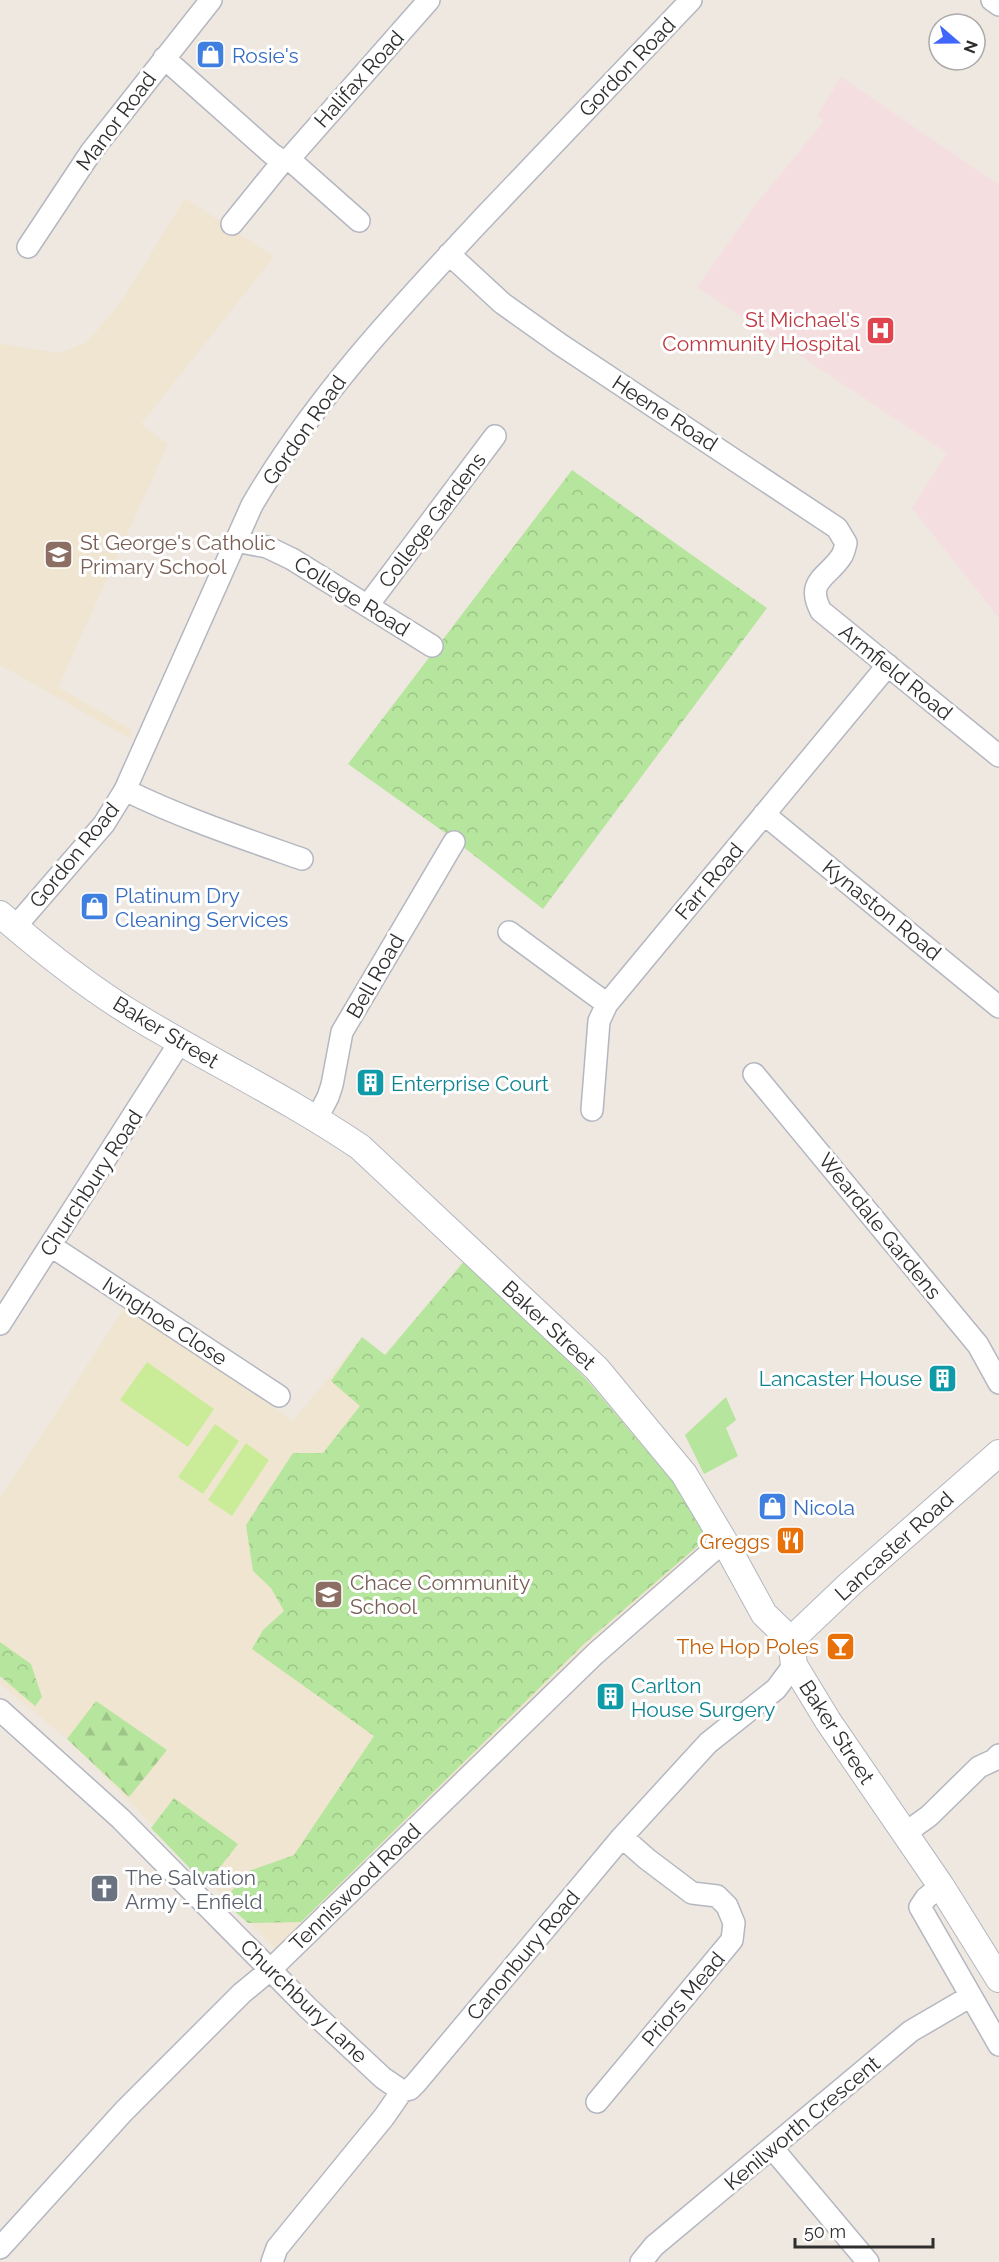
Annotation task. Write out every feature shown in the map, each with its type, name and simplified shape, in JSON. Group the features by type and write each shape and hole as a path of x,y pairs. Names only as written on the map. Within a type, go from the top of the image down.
{"street":[{"name":"Manor Road","path":"28,247 91,152 211,0"},
{"name":"Halifax Road","path":"232,224 429,0"},
{"name":"Gordon Road","path":"8,920 104,824 124,790 235,541 269,477 313,412 355,358 449,254 692,0"},
{"path":"992,0 999,5"},
{"path":"164,58 272,154 286,160 359,220"},
{"name":"Heene Road","path":"449,254 502,303 837,528 846,543 842,556 821,577"},
{"name":"College Gardens","path":"368,605 495,436"},
{"name":"College Road","path":"235,541 267,547 292,558 432,646"},
{"name":"Armfield Road","path":"821,577 816,586 815,600 821,611 999,756"},
{"name":"Farr Road","path":"607,1004 888,665"},
{"path":"124,790 204,825 302,859"},
{"name":"Kynaston Road","path":"764,814 999,1006"},
{"name":"Bell Road","path":"317,1118 332,1085 342,1032 454,842"},
{"name":"Baker Street","path":"8,920 88,985 137,1017 317,1118 360,1147 597,1369 684,1474 764,1614 792,1652 828,1721 941,1886 999,1979"},
{"path":"509,932 607,1004 599,1021 591,1110"},
{"name":"Churchbury Road","path":"0,1324 180,1042"},
{"name":"Weardale Gardens","path":"754,1074 978,1345 999,1383"},
{"name":"Ivinghoe Close","path":"51,1246 279,1396"},
{"name":"Lancaster Road","path":"792,1652 851,1583 999,1453"},
{"name":"Tenniswood Road","path":"0,2248 124,2111 242,1993 270,1970 595,1653 724,1541"},
{"name":"Canonbury Road","path":"272,2262 278,2248 384,2117 622,1837 708,1743 776,1689 792,1652"},
{"name":"Churchbury Lane","path":"0,1710 121,1819 308,2008 383,2078 409,2087"},
{"path":"904,1834 930,1816 979,1767 999,1755"},
{"name":"Priors Mead","path":"597,2102 732,1940 734,1923 727,1906 717,1896 692,1893 622,1837"},
{"path":"941,1886 926,1898 920,1907 999,2045"},
{"name":"Kenilworth Crescent","path":"641,2262 654,2246 911,2031 971,1996"},
{"path":"772,2149 868,2262"}],"shaded area":[{"name":"St Michael's Community Hospital","path":"841,77 999,185 999,618 912,508 947,453 697,287 756,204 824,121 817,116"},
{"name":"St George's Catholic Primary School","path":"185,198 274,257 141,424 168,444 58,687 132,730 129,738 0,665 0,344 59,353 87,342 122,301"},
{"name":"Chace Community School","path":"466,1259 586,1379 680,1481 717,1540 276,1949 67,1739 0,1684 0,1498 126,1306 293,1421 362,1337 385,1355"}],"green space":[{"path":"572,470 767,608 543,909 444,832 348,764"},
{"path":"466,1259 586,1379 673,1482 707,1538 585,1643 301,1922 248,1923 223,1901 249,1871 294,1855 374,1736 252,1649 263,1630 284,1611 271,1588 253,1571 246,1525 293,1453 323,1453 360,1406 331,1381 362,1337 385,1355"},
{"path":"147,1362 214,1409 188,1447 120,1400"},
{"path":"726,1397 736,1420 726,1428 738,1456 704,1474 685,1435"},
{"path":"215,1424 239,1441 203,1494 178,1477"},
{"path":"246,1443 269,1460 232,1516 208,1500"},
{"path":"0,1642 31,1664 42,1697 35,1706 0,1676"},
{"path":"96,1701 167,1750 129,1797 67,1739"},
{"path":"174,1798 238,1844 206,1885 151,1828"}],"place":[{"name":"Rosie's","path":"211,55"},
{"name":"St Michael's Community Hospital","path":"881,331"},
{"name":"St George's Catholic Primary School","path":"59,554"},
{"name":"Platinum Dry Cleaning Services","path":"94,907"},
{"name":"Enterprise Court","path":"370,1083"},
{"name":"Lancaster House","path":"943,1378"},
{"name":"Nicola","path":"772,1507"},
{"name":"Greggs","path":"791,1541"},
{"name":"Chace Community School","path":"329,1594"},
{"name":"The Hop Poles","path":"840,1646"},
{"name":"Carlton House Surgery","path":"610,1697"},
{"name":"The Salvation Army - Enfield","path":"104,1889"}]}
